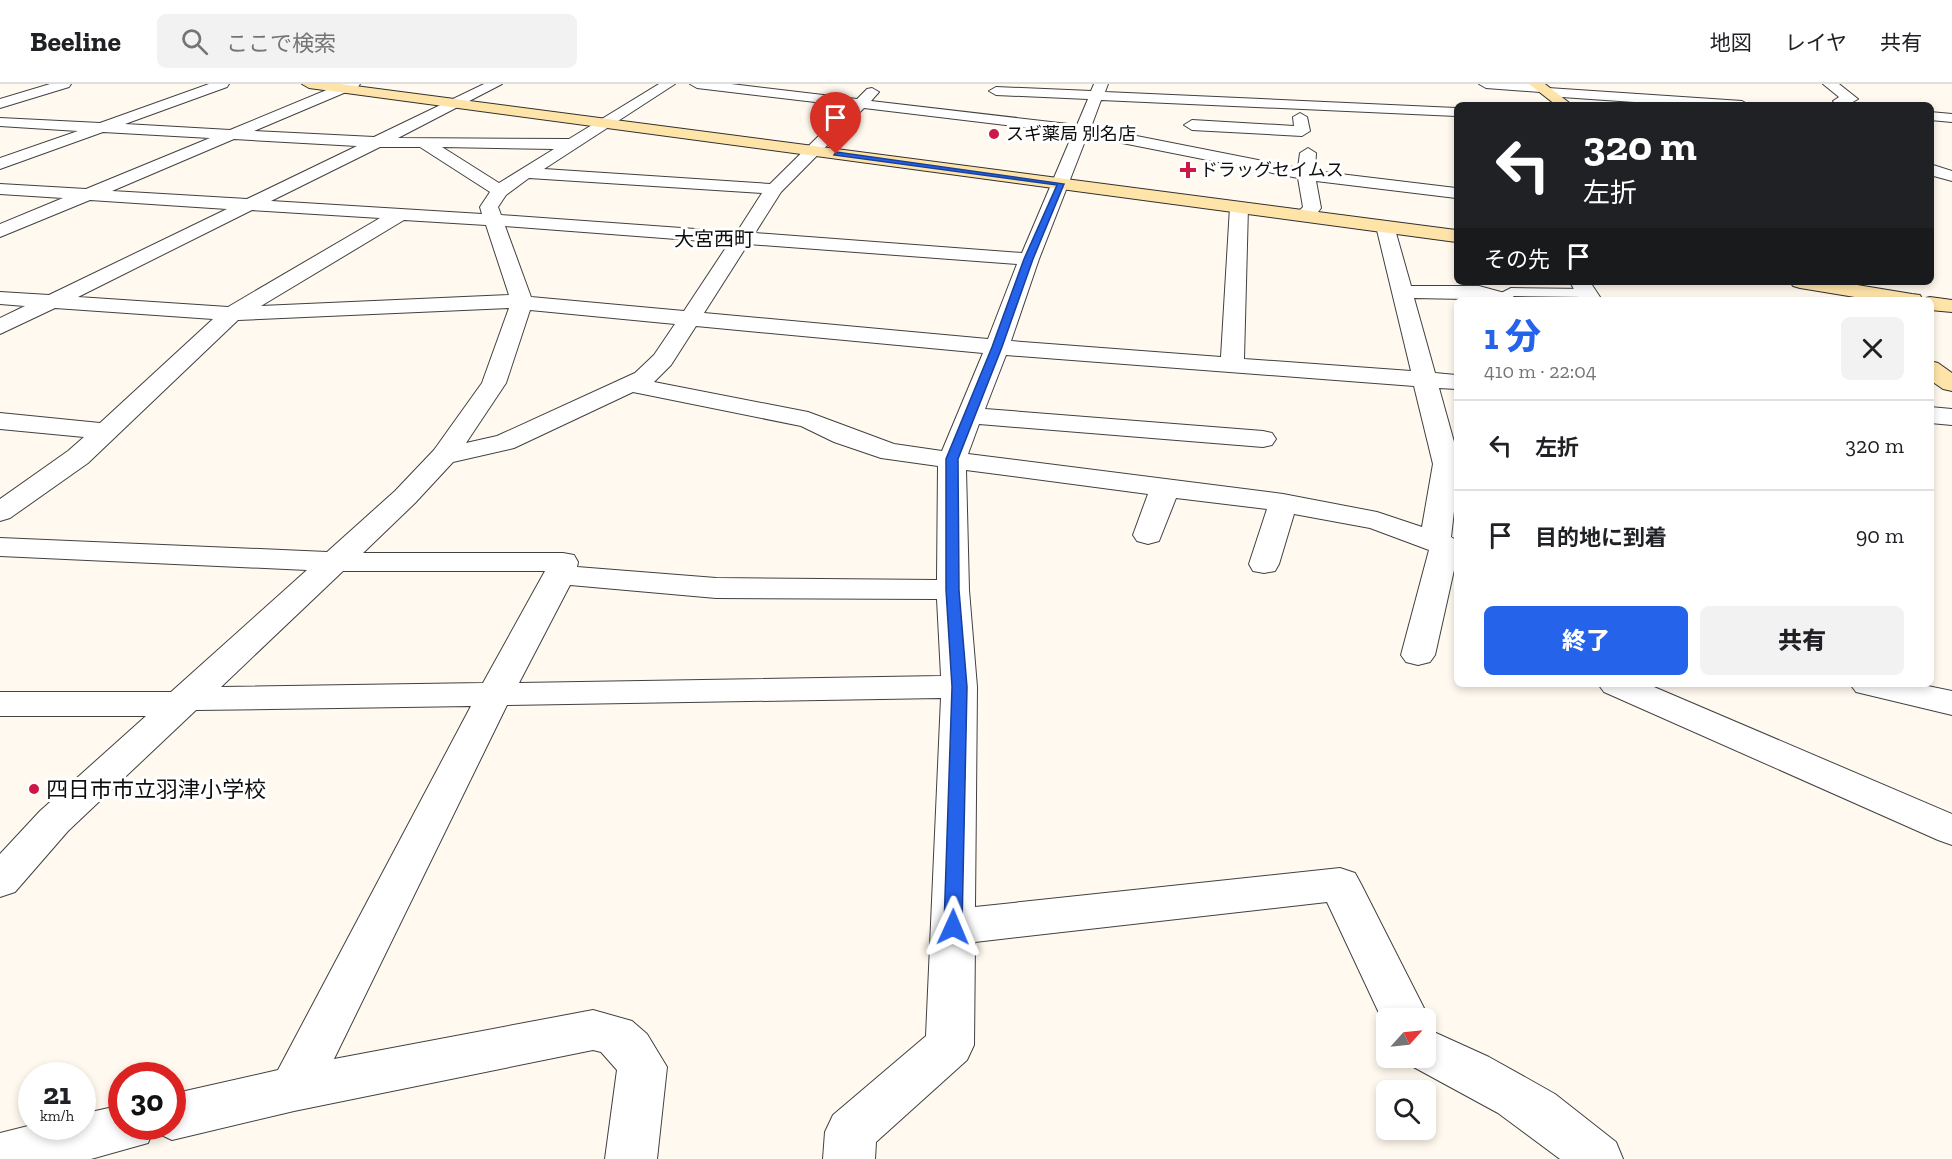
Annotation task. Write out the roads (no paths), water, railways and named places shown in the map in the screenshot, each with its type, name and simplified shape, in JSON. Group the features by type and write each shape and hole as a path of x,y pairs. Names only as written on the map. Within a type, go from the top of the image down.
{"street":[{"path":"0,104 64,84"},
{"path":"0,164 222,84"},
{"path":"309,84 348,86 454,104 1454,236"},
{"path":"0,327 495,84"},
{"path":"0,881 54,822 405,497 444,456 494,383 522,303 489,207 500,191 525,173 669,84"},
{"path":"697,84 1083,130 1189,152 1331,161"},
{"path":"444,456 505,442 633,385 663,360 774,189 879,84"},
{"path":"1486,84 1674,100 1733,97"},
{"path":"1517,84 1541,88 1561,102"},
{"path":"1657,84 1674,100"},
{"path":"1830,84 1851,99 1841,102"},
{"path":"0,231 348,86"},
{"path":"0,88 45,90"},
{"path":"996,91 1196,93 1301,105 1454,112"},
{"path":"849,1159 851,1132 950,1045 960,687 953,590 952,459 1029,259 1098,92"},
{"path":"1189,152 1196,93"},
{"path":"1393,93 1401,108"},
{"path":"1192,125 1302,131 1301,105"},
{"path":"1348,106 1352,123"},
{"path":"1934,116 1952,118"},
{"path":"0,122 377,142 572,144"},
{"path":"0,131 22,123"},
{"path":"424,143 500,191"},
{"path":"1307,159 1454,193"},
{"path":"1304,215 1312,208 1307,159"},
{"path":"1934,159 1952,160"},
{"path":"1934,169 1952,176"},
{"path":"525,173 774,189"},
{"path":"0,189 494,220 1029,259"},
{"path":"1232,365 1239,207"},
{"path":"0,512 78,457 232,314 401,214"},
{"path":"1385,226 1447,464 1444,610 1418,655"},
{"path":"1812,285 1830,297"},
{"path":"1824,285 1894,297"},
{"path":"1402,292 1479,292 1496,297"},
{"path":"0,298 232,314 503,300 997,347 1454,382"},
{"path":"1934,304 1952,306"},
{"path":"1934,371 1952,384"},
{"path":"633,385 808,420 843,436 890,452 1283,503 1377,521 1446,546"},
{"path":"1934,415 1952,417"},
{"path":"970,416 1263,439"},
{"path":"0,421 105,430"},
{"path":"1148,535 1165,487"},
{"path":"1264,564 1283,503"},
{"path":"0,546 334,562 563,562 560,575 495,694 294,1089"},
{"path":"560,575 716,588 953,590"},
{"path":"0,704 960,687"},
{"path":"1623,687 1952,831"},
{"path":"1881,687 1952,703"},
{"path":"1925,687 1952,703"},
{"path":"953,927 1340,884 1400,1008"},
{"path":"186,1114 294,1089 593,1030 615,1035 630,1049 642,1067 631,1159"},
{"path":"1436,1054 1492,1082 1570,1132 1597,1159"},
{"path":"0,1157 108,1131"}],"lane":[{"path":"1505,297 1511,292 1586,292"}],"place":[{"name":"スギ薬局 別名店","path":"994,134"},
{"name":"ドラッグセイムス","path":"1188,170"},
{"name":"四日市市立羽津小学校","path":"34,789"}],"district":[{"name":"大宮西町","path":"714,239"}]}
